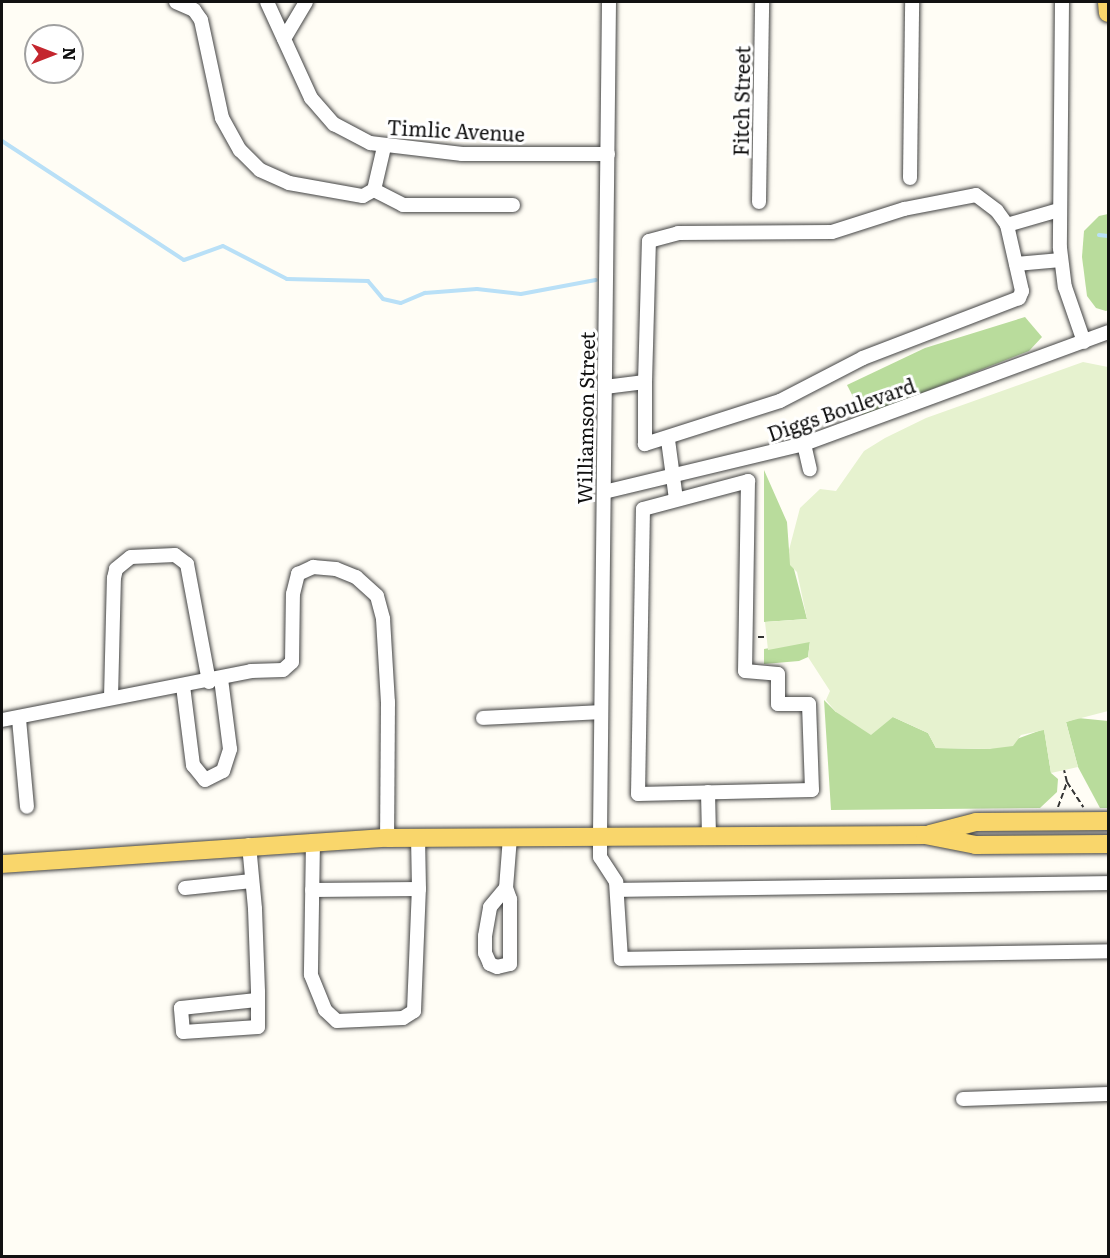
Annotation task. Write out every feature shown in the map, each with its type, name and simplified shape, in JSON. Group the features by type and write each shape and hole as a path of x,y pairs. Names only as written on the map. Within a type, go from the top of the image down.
{"main road":[{"path":"1107,2 1108,13"},
{"path":"926,835 976,822 1108,821"},
{"path":"2,864 249,845 418,837 926,835 976,845 1108,844"}],"street":[{"path":"177,2 194,10 201,20 222,118 249,161 267,175 289,183 356,196 374,189"},
{"name":"Timlic Avenue","path":"267,2 321,112 349,134 384,147 462,154 608,154"},
{"path":"284,39 306,2"},
{"name":"Williamson Street","path":"609,2 600,858 616,882 617,890"},
{"name":"Fitch Street","path":"759,202 762,2"},
{"path":"910,178 912,2"},
{"path":"1062,2 1059,210 1061,260 1069,302 1084,342"},
{"path":"374,189 384,147"},
{"path":"374,189 403,205 513,205"},
{"path":"975,195 997,211 1007,225 1022,291 1019,298 863,358 780,401 668,440 645,444 649,241 678,233 832,232 904,209 975,195"},
{"path":"1007,225 1059,210"},
{"path":"1016,264 1061,260"},
{"name":"Diggs Boulevard","path":"604,492 804,444 1108,332"},
{"path":"605,387 645,382"},
{"path":"668,440 676,499"},
{"path":"804,444 810,469"},
{"path":"748,481 745,671 778,674 778,704 809,704 812,790 638,794 643,509 676,499 748,481"},
{"path":"111,698 114,579 116,569 131,558 175,555 187,564 230,749 223,771 205,780 194,765 183,686"},
{"path":"2,720 19,719 111,698 215,680 252,671 283,670 292,662 292,594 298,574 313,567 336,569 356,577 377,596 383,620 388,702 387,838"},
{"path":"483,718 601,712"},
{"path":"19,719 27,807"},
{"path":"708,792 709,835"},
{"path":"313,841 311,975 325,1010 346,1023 403,1018 414,1011 419,889 418,837"},
{"path":"506,888 496,897 487,920 485,953 490,964 497,968 510,964 510,899 506,888 510,837"},
{"path":"249,845 252,881 257,1000 258,1027 183,1032 181,1008 257,1000"},
{"path":"185,888 252,881"},
{"path":"1108,883 617,890 621,958 1108,951"},
{"path":"312,890 419,889"},
{"path":"963,1100 1108,1094"}],"path":[{"path":"1065,770 1067,782 1081,801 1084,810"},
{"path":"1056,811 1067,782"}],"green space":[{"path":"1108,214 1108,310 1106,311 1096,308 1087,296 1082,257 1084,231 1099,216"},
{"path":"1025,317 1042,337 1029,351 863,416 847,385 925,348"},
{"path":"1083,362 1108,367 1108,711 1066,722 1078,767 1051,773 1044,730 1021,735 1013,746 989,749 936,748 928,733 893,717 871,735 836,712 826,700 830,691 808,657 810,642 768,650 765,622 807,619 797,572 790,565 789,550 800,508 820,489 836,491 864,451 885,438 926,418"},
{"path":"764,470 787,522 789,550 807,619 764,622"},
{"path":"810,641 808,657 799,661 764,664 764,649"},
{"path":"824,700 836,712 893,717 928,733 936,748 989,749 1044,729 1051,773 1058,779 1057,792 1040,808 831,810"},
{"path":"1078,718 1108,721 1108,808 1100,808 1078,767 1066,722"}],"waterway":[{"path":"2,141 184,260 223,246 287,279 368,281 383,299 401,303 425,293 477,289 521,294 596,280"},
{"path":"1099,235 1108,236"}]}
